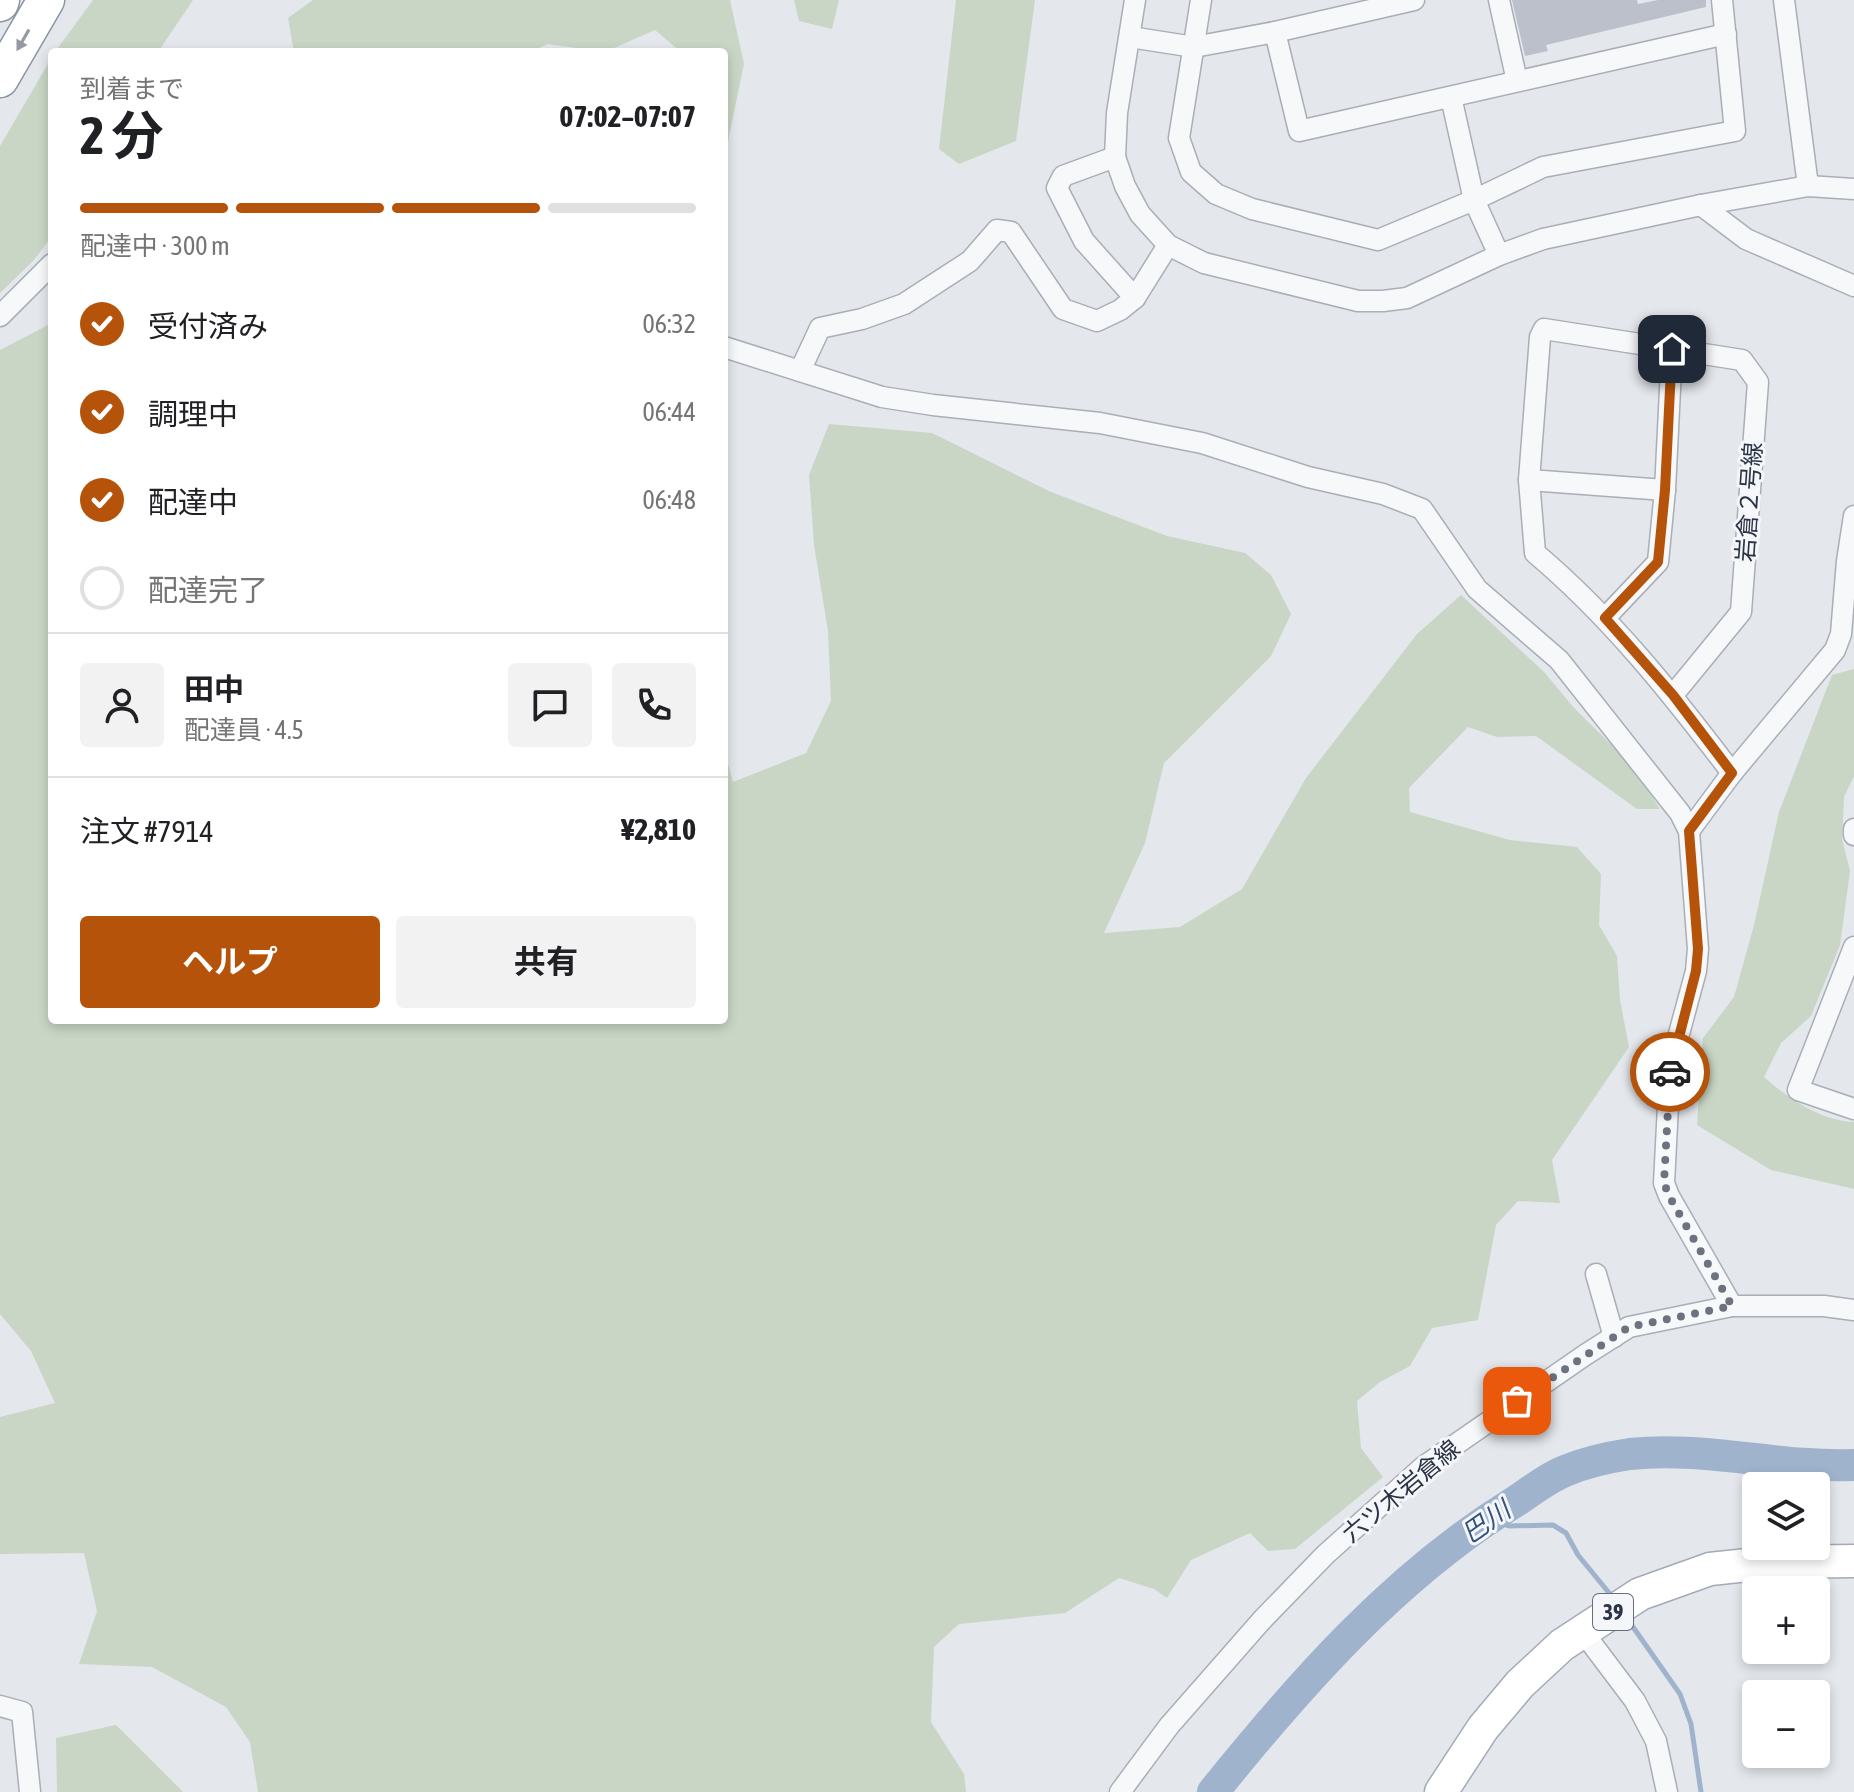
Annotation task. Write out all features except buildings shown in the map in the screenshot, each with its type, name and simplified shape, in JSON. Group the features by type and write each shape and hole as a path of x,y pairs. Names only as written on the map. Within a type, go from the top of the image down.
{"highway":[{"path":"0,79 46,0"}],"main road":[{"name":"39","path":"1441,1792 1483,1728 1520,1684 1562,1645 1640,1594 1710,1569 1765,1563 1854,1561"}],"street":[{"path":"1135,0 1117,113 1115,157 1136,206 1168,245 1204,263 1358,301 1383,301 1407,298 1499,255 1543,239 1808,186 1854,189"},
{"path":"1201,0 1179,138 1191,172 1216,194 1252,209 1378,240 1543,167 1735,131 1722,0"},
{"path":"1130,37 1194,47 1414,0"},
{"path":"1499,0 1517,81"},
{"path":"1784,0 1808,186"},
{"path":"1275,32 1299,131 1726,34"},
{"path":"1451,97 1474,200 1499,255"},
{"path":"1115,157 1063,176 1057,188 1084,241 1135,298"},
{"path":"1701,205 1746,239 1854,286"},
{"path":"800,371 820,328 862,319 904,304 970,261 997,230 1011,232 1063,309 1069,314 1097,321 1120,310 1135,298 1168,245"},
{"path":"0,316 48,268"},
{"name":"岩倉２号線","path":"1529,480 1540,337 1544,329 1742,360 1758,382 1741,612 1673,695"},
{"path":"728,348 882,397 1100,423 1202,443 1308,477 1383,494 1422,509 1477,589 1559,660 1680,813 1689,831 1698,949 1696,971 1670,1067 1664,1183 1732,1306"},
{"path":"1605,618 1658,562 1672,349"},
{"path":"1665,490 1529,480 1535,553 1605,618 1673,695 1732,773"},
{"path":"1689,831 1732,773 1835,650 1841,634 1854,516"},
{"path":"1852,1104 1798,1090 1854,947"},
{"path":"1596,1274 1614,1337"},
{"name":"六ツ木岩倉線","path":"1120,1792 1179,1714 1262,1620 1325,1555 1423,1467 1629,1327 1732,1306 1824,1306 1854,1310"},
{"path":"1583,1632 1635,1701 1649,1727 1656,1741 1667,1792"},
{"path":"0,1706 22,1712 30,1792"}],"green space":[{"path":"93,0 193,0 161,48 58,48"},
{"path":"313,0 730,0 744,64 728,142 728,48 676,48 655,30 614,48 548,44 538,48 293,48 288,18"},
{"path":"794,0 839,0 832,29 799,21"},
{"path":"956,0 1035,0 1016,141 959,164 939,149"},
{"path":"48,64 48,241 34,260 0,293 0,146"},
{"path":"48,325 48,1024 728,1024 728,764 733,782 806,753 831,701 828,631 814,545 809,475 829,424 932,433 1051,492 1167,536 1245,553 1271,575 1291,614 1271,656 1164,763 1145,843 1104,933 1180,927 1242,889 1306,778 1417,634 1461,595 1544,672 1575,709 1630,763 1660,809 1637,809 1536,736 1497,737 1468,727 1409,788 1410,812 1510,840 1577,847 1601,874 1599,925 1617,956 1620,1000 1629,1047 1552,1160 1560,1203 1518,1201 1496,1225 1478,1320 1432,1328 1410,1366 1380,1382 1357,1401 1361,1448 1383,1477 1295,1549 1268,1551 1250,1533 1191,1560 1167,1598 1154,1589 1119,1578 1065,1613 959,1624 934,1647 931,1722 964,1774 966,1792 258,1792 250,1742 226,1707 152,1667 79,1664 97,1611 84,1553 0,1554 0,1417 55,1403 31,1351 0,1314 0,350"},
{"path":"1854,669 1854,776 1844,797 1842,839 1850,871 1840,945 1811,1016 1781,1043 1764,1077 1817,1113 1854,1122 1854,1189 1771,1170 1697,1125 1703,1038 1734,997 1754,925 1779,812 1832,675"},
{"path":"116,1725 183,1792 57,1792 56,1738"}],"waterway":[{"name":"巴川","path":"1213,1792 1315,1672 1389,1598 1470,1532 1558,1474 1606,1459 1658,1452 1854,1465"},
{"path":"1480,1516 1509,1526 1553,1525 1566,1533 1578,1555 1614,1599"},
{"path":"1626,1617 1680,1694 1691,1724 1701,1792"}],"way so far":[{"path":"1517,1401 1629,1327 1732,1306 1664,1183 1670,1072"}],"route":[{"path":"1670,1072 1696,971 1698,949 1689,831 1732,773 1673,695 1605,618 1658,562 1672,349"}]}
